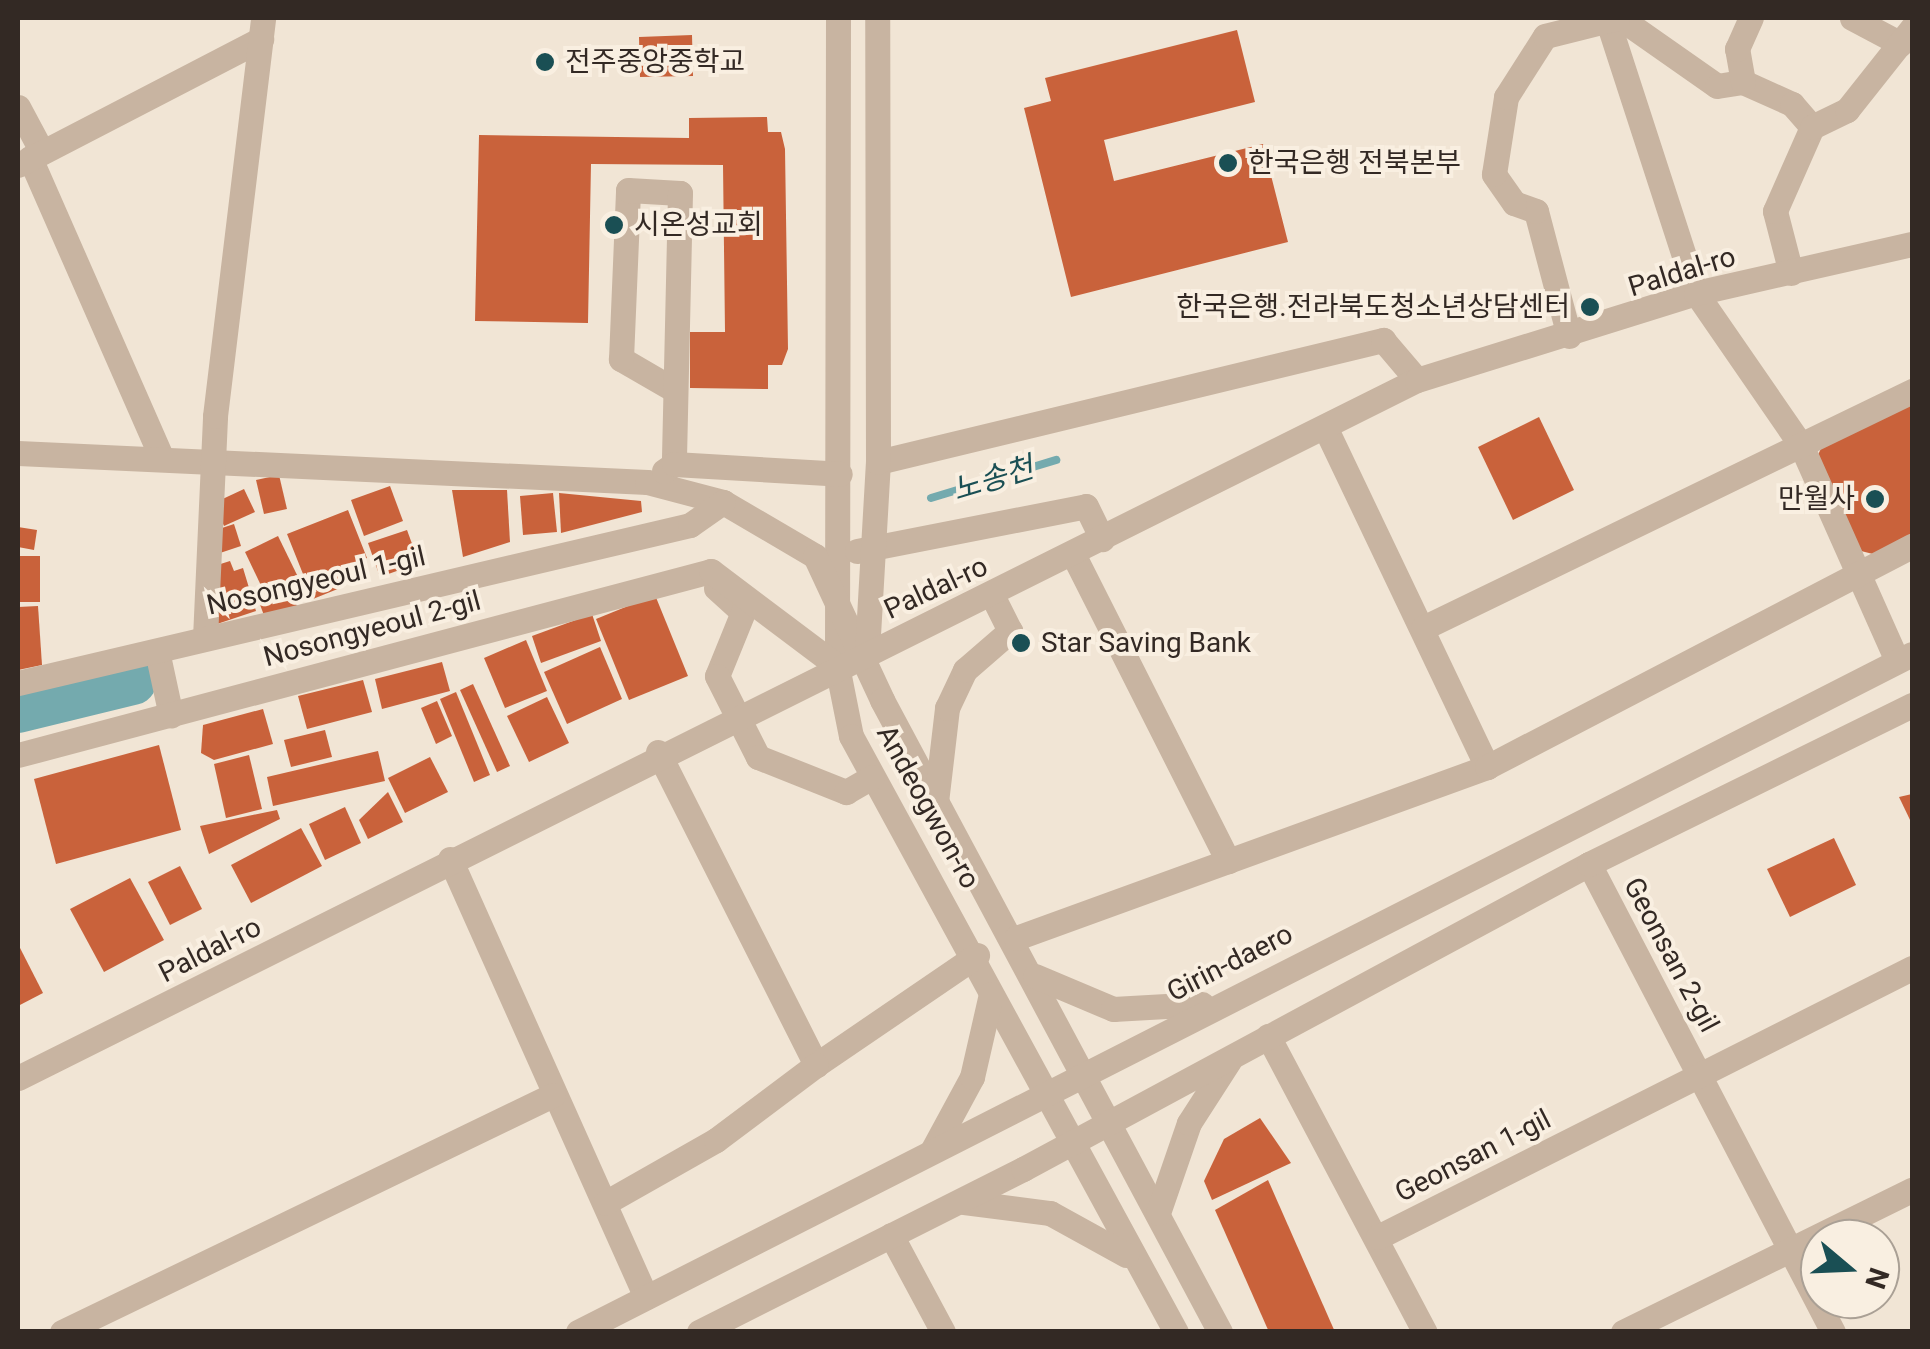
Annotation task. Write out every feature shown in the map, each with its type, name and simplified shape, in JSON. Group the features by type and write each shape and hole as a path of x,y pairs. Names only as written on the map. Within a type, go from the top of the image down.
{"street":[{"name":"Andeogwon-ro","path":"838,18 842,554 837,666 851,736 977,955 1066,1141 1176,1332"},
{"path":"867,652 878,462 876,18"},
{"path":"1744,82 1737,49 1752,18"},
{"path":"1791,273 1776,211 1812,128 1847,110 1907,36 1852,18"},
{"path":"1615,19 1696,293 1801,445 1860,574 1905,657"},
{"path":"1570,336 1536,211 1514,204 1494,174 1506,97 1545,36 1615,19 1718,86 1744,82 1792,104 1812,128"},
{"path":"30,158 262,28"},
{"path":"205,638 211,461 262,28"},
{"path":"18,107 30,158 162,458"},
{"path":"670,388 621,360 628,190 680,193 670,388 674,464"},
{"name":"Paldal-ro","path":"18,1078 658,752 1074,556 1417,380 1570,336 1696,293 1912,244"},
{"path":"878,462 1383,340 1417,380"},
{"path":"1423,628 1912,391"},
{"path":"1325,427 1487,766"},
{"path":"18,453 647,482 723,502 815,556 873,549 1086,506 1102,539"},
{"path":"647,482 674,464 840,474"},
{"name":"Nosongyeoul 1-gil","path":"18,683 690,525 723,502"},
{"path":"628,540 670,548 670,578"},
{"path":"1016,938 1487,766 1912,546"},
{"path":"815,556 840,611 867,652 936,802 1016,938 1220,1332"},
{"path":"1074,556 1228,861"},
{"path":"837,666 718,575 714,587 743,612 717,676 758,758 846,792 872,777"},
{"name":"Nosongyeoul 2-gil","path":"18,755 670,578 718,575"},
{"path":"936,802 951,698 965,670 1010,631 992,595"},
{"path":"157,651 171,716"},
{"name":"Girin-daero","path":"578,1332 930,1154 1042,1091 1905,657"},
{"path":"699,1332 958,1202 1589,864 1912,705"},
{"path":"658,752 816,1065"},
{"path":"450,859 646,1298"},
{"name":"Geonsan 2-gil","path":"1589,864 1834,1332"},
{"path":"605,1203 716,1140 816,1065 977,955"},
{"name":"Geonsan 2-gil","path":"1594,1128 1912,968"},
{"path":"1035,976 1131,1012 1217,1002"},
{"path":"930,1154 962,1105 990,1029 991,990"},
{"name":"Geonsan 1-gil","path":"1268,1036 1378,1237 1424,1332"},
{"path":"1158,1213 1196,1107 1236,1052"},
{"path":"62,1332 553,1095"},
{"name":"Geonsan 1-gil","path":"1378,1237 1594,1128"},
{"path":"1623,1332 1912,1190"},
{"path":"958,1202 1050,1212 1131,1258"},
{"path":"891,1235 944,1332"}],"building":[{"name":"한국은행 전북본부","path":"1237,30 1255,102 1104,140 1114,181 1263,144 1288,242 1071,297 1024,108 1051,101 1045,78"},
{"path":"692,35 693,76 640,77 639,37"},
{"path":"767,117 768,132 781,132 785,149 788,349 782,365 768,365 768,389 690,388 690,332 725,332 723,165 591,164 588,323 475,321 479,135 689,138 689,118"},
{"name":"만월사","path":"1912,397 1912,540 1881,556 1861,551 1817,457 1825,440"},
{"path":"1539,417 1574,490 1513,520 1478,447"},
{"path":"279,475 287,509 264,514 256,480"},
{"path":"390,486 403,521 364,536 351,500"},
{"path":"244,489 255,512 224,526 214,503"},
{"path":"452,490 507,490 510,542 463,557"},
{"path":"553,493 557,532 523,535 520,496"},
{"path":"559,493 641,501 642,512 561,533"},
{"path":"348,510 367,558 339,569 345,586 313,599 287,534"},
{"path":"234,524 241,546 220,553 213,531"},
{"path":"18,527 37,530 34,550 18,547"},
{"path":"407,530 419,563 380,577 368,543"},
{"path":"278,536 299,579 266,596 245,552"},
{"path":"18,556 40,556 40,602 18,602"},
{"path":"230,561 234,571 243,568 256,611 217,624 211,567"},
{"path":"291,590 297,606 265,618 259,602"},
{"path":"655,595 688,676 629,700 596,619"},
{"path":"38,606 42,665 18,670 18,607"},
{"path":"592,614 601,641 541,663 532,636"},
{"path":"526,640 547,691 505,708 484,658"},
{"path":"600,647 622,699 567,724 544,672"},
{"path":"442,662 450,691 382,709 375,679"},
{"path":"363,680 372,712 307,729 298,696"},
{"path":"473,684 510,766 497,772 460,690"},
{"path":"456,692 490,775 474,782 440,699"},
{"path":"547,697 569,743 529,762 507,716"},
{"path":"437,701 452,736 436,744 421,708"},
{"path":"263,709 273,744 214,760 201,753 203,725"},
{"path":"325,730 332,757 291,767 284,740"},
{"path":"159,745 181,830 56,864 34,779"},
{"path":"378,751 385,781 273,806 267,777"},
{"path":"249,755 262,809 226,818 214,764"},
{"path":"430,757 448,792 405,813 388,778"},
{"path":"388,792 403,822 368,839 359,820"},
{"path":"1912,794 1912,824 1899,797"},
{"path":"345,807 361,843 325,860 309,824"},
{"path":"277,810 280,819 209,854 200,826"},
{"path":"301,828 322,866 251,903 231,865"},
{"path":"1834,838 1856,885 1790,917 1767,869"},
{"path":"180,866 202,909 170,925 148,882"},
{"path":"130,878 164,940 104,972 70,909"},
{"path":"18,944 43,993 18,1006"},
{"path":"1260,1118 1291,1163 1212,1200 1204,1181 1224,1139"},
{"path":"1268,1180 1335,1332 1269,1332 1215,1210"}],"waterway":[{"name":"노송천","path":"931,498 1056,460"},
{"name":"노송천","path":"133,681 147,678"},
{"name":"노송천","path":"18,709 133,681"}],"place":[{"name":"전주중앙중학교","path":"545,62"},
{"name":"한국은행 전북본부","path":"1228,163"},
{"name":"시온성교회","path":"614,225"},
{"name":"한국은행.전라북도청소년상담센터","path":"1590,307"},
{"name":"만월사","path":"1875,499"},
{"name":"Star Saving Bank","path":"1021,643"}]}
